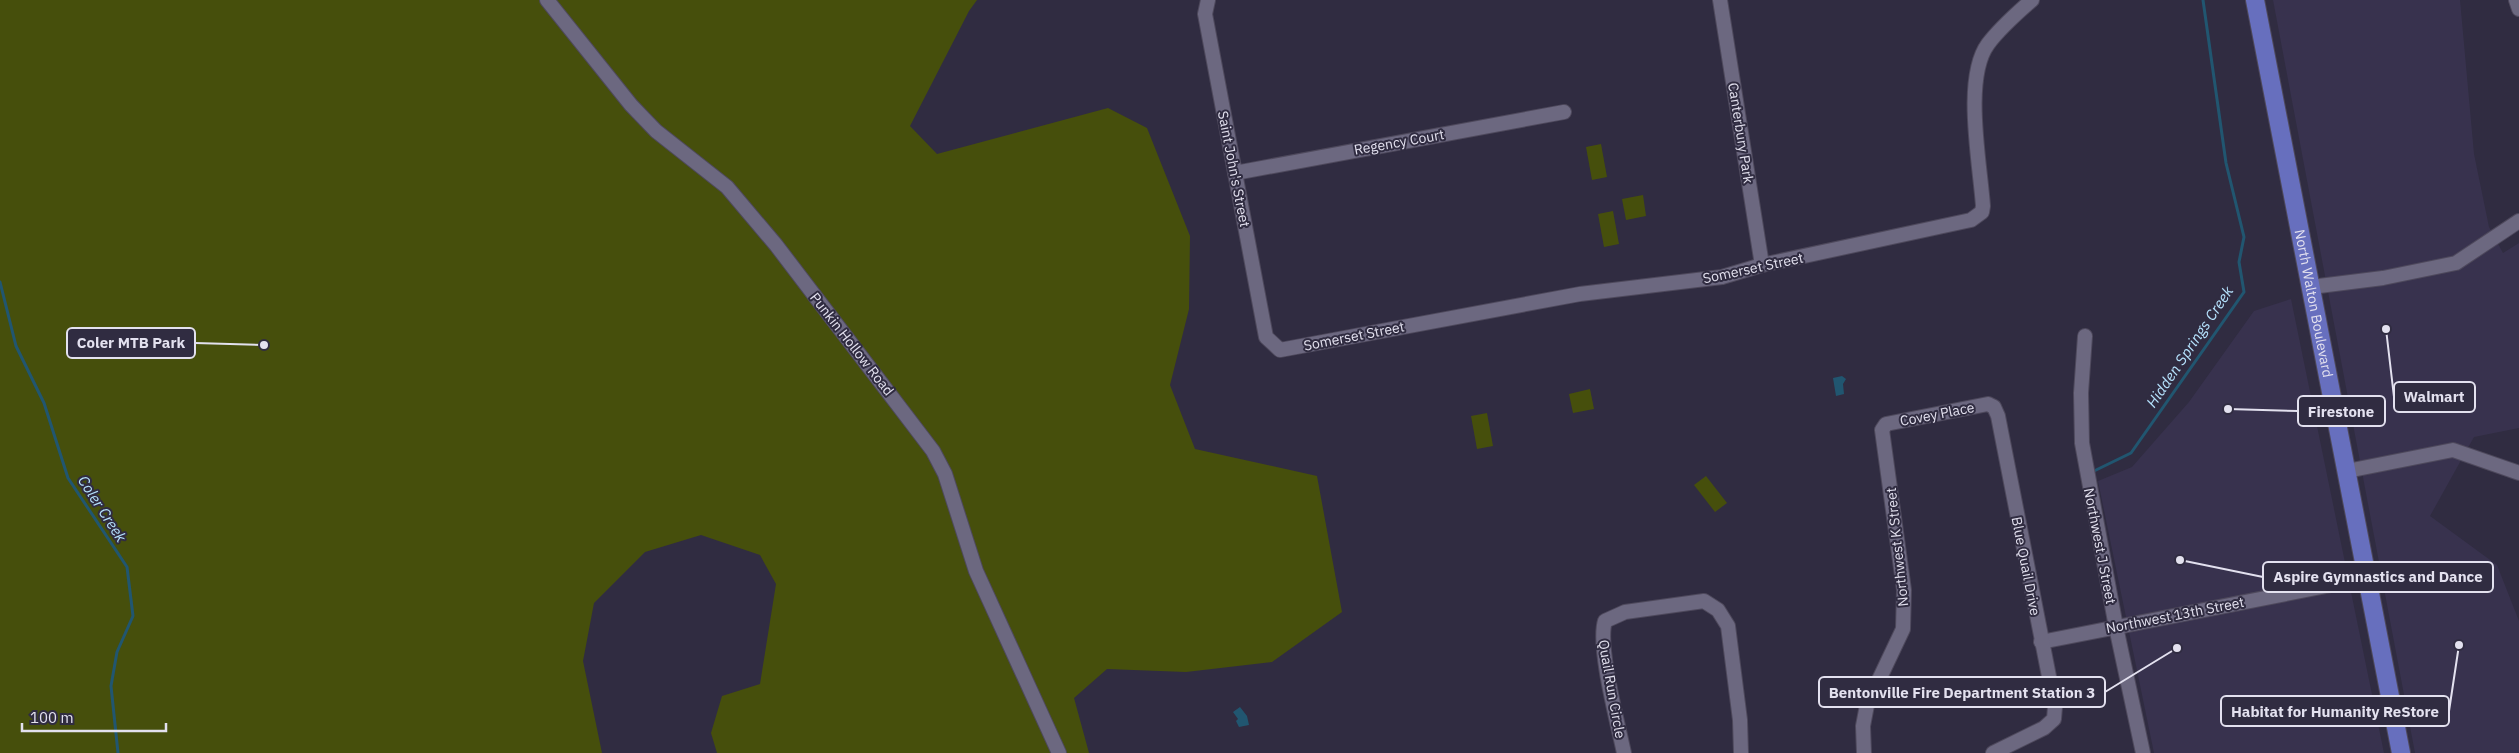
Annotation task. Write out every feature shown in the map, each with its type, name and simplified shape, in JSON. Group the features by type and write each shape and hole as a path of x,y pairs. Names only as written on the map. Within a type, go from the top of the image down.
{"main road":[{"name":"North Walton Boulevard","path":"2255,0 2401,753"}],"street":[{"name":"Punkin Hollow Road","path":"547,0 631,105 656,131 727,187 776,245 933,451 945,474 976,570 1059,753"},
{"name":"Saint John's Street","path":"1208,0 1204,14 1266,338"},
{"name":"Canterbury Park","path":"1720,0 1762,266"},
{"name":"Somerset Street","path":"1266,338 1280,350 1289,349 1580,294 1722,277 1762,266 1963,222 1978,216 1982,212 1983,206 1975,110 1974,84 1977,69 1988,44 2032,0"},
{"path":"2516,0 2519,8"},
{"name":"Regency Court","path":"1235,173 1564,112"},
{"path":"2311,288 2383,278 2456,263 2519,221"},
{"name":"Northwest J Street","path":"2085,336 2081,394 2082,444 2116,627 2143,753"},
{"name":"Covey Place","path":"1886,424 1988,404"},
{"name":"Blue Quail Drive","path":"1988,404 1994,407 1998,416 2055,708 2054,719 2044,728 1993,753"},
{"name":"Northwest K Street","path":"1864,753 1862,726 1867,705 1903,629 1904,590 1882,430 1886,424"},
{"path":"2347,471 2453,450 2519,473"},
{"name":"Northwest 13th Street","path":"2041,642 2367,578"},
{"name":"Quail Run Circle","path":"1624,753 1604,650 1602,631 1605,621 1625,612 1704,601 1718,610 1728,626 1740,720 1741,753"}],"shaded area":[{"path":"2273,0 2460,0 2474,154 2489,227 2503,253 2519,243 2519,428 2474,437 2430,516 2497,565 2519,621 2519,753 2415,753"},
{"path":"2291,299 2384,753 2154,753 2098,481 2132,467 2189,402 2254,311"}],"green space":[{"path":"0,0 977,0 969,11 910,126 937,154 1108,108 1147,128 1190,236 1189,309 1170,385 1195,449 1317,476 1342,612 1272,662 1186,672 1107,669 1074,698 1089,753 717,753 711,733 722,696 760,684 776,584 760,555 701,535 645,552 594,603 583,661 602,753 0,753"},
{"path":"1601,144 1607,177 1592,180 1586,147"},
{"path":"1643,195 1646,216 1626,220 1622,199"},
{"path":"1613,211 1619,244 1604,247 1598,214"},
{"path":"1590,389 1594,409 1573,413 1569,394"},
{"path":"1487,413 1493,446 1477,449 1471,416"},
{"path":"1706,476 1727,503 1715,512 1694,485"}],"water":[{"path":"1842,376 1846,379 1843,384 1844,394 1836,396 1833,378"},
{"path":"1240,707 1247,716 1249,725 1239,727 1236,721 1238,719 1233,712"}],"waterway":[{"name":"Hidden Springs Creek","path":"2094,471 2131,453 2244,292 2239,262 2244,237 2226,163 2203,0"},
{"name":"Coler Creek","path":"0,282 16,346 44,403 68,478 127,567 133,616 117,652 111,686 118,753"}],"place":[{"name":"Walmart","path":"2386,329"},
{"name":"Coler MTB Park","path":"264,345"},
{"name":"Firestone","path":"2228,409"},
{"name":"Aspire Gymnastics and Dance","path":"2180,560"},
{"name":"Habitat for Humanity ReStore","path":"2459,645"},
{"name":"Bentonville Fire Department Station 3","path":"2177,648"}]}
